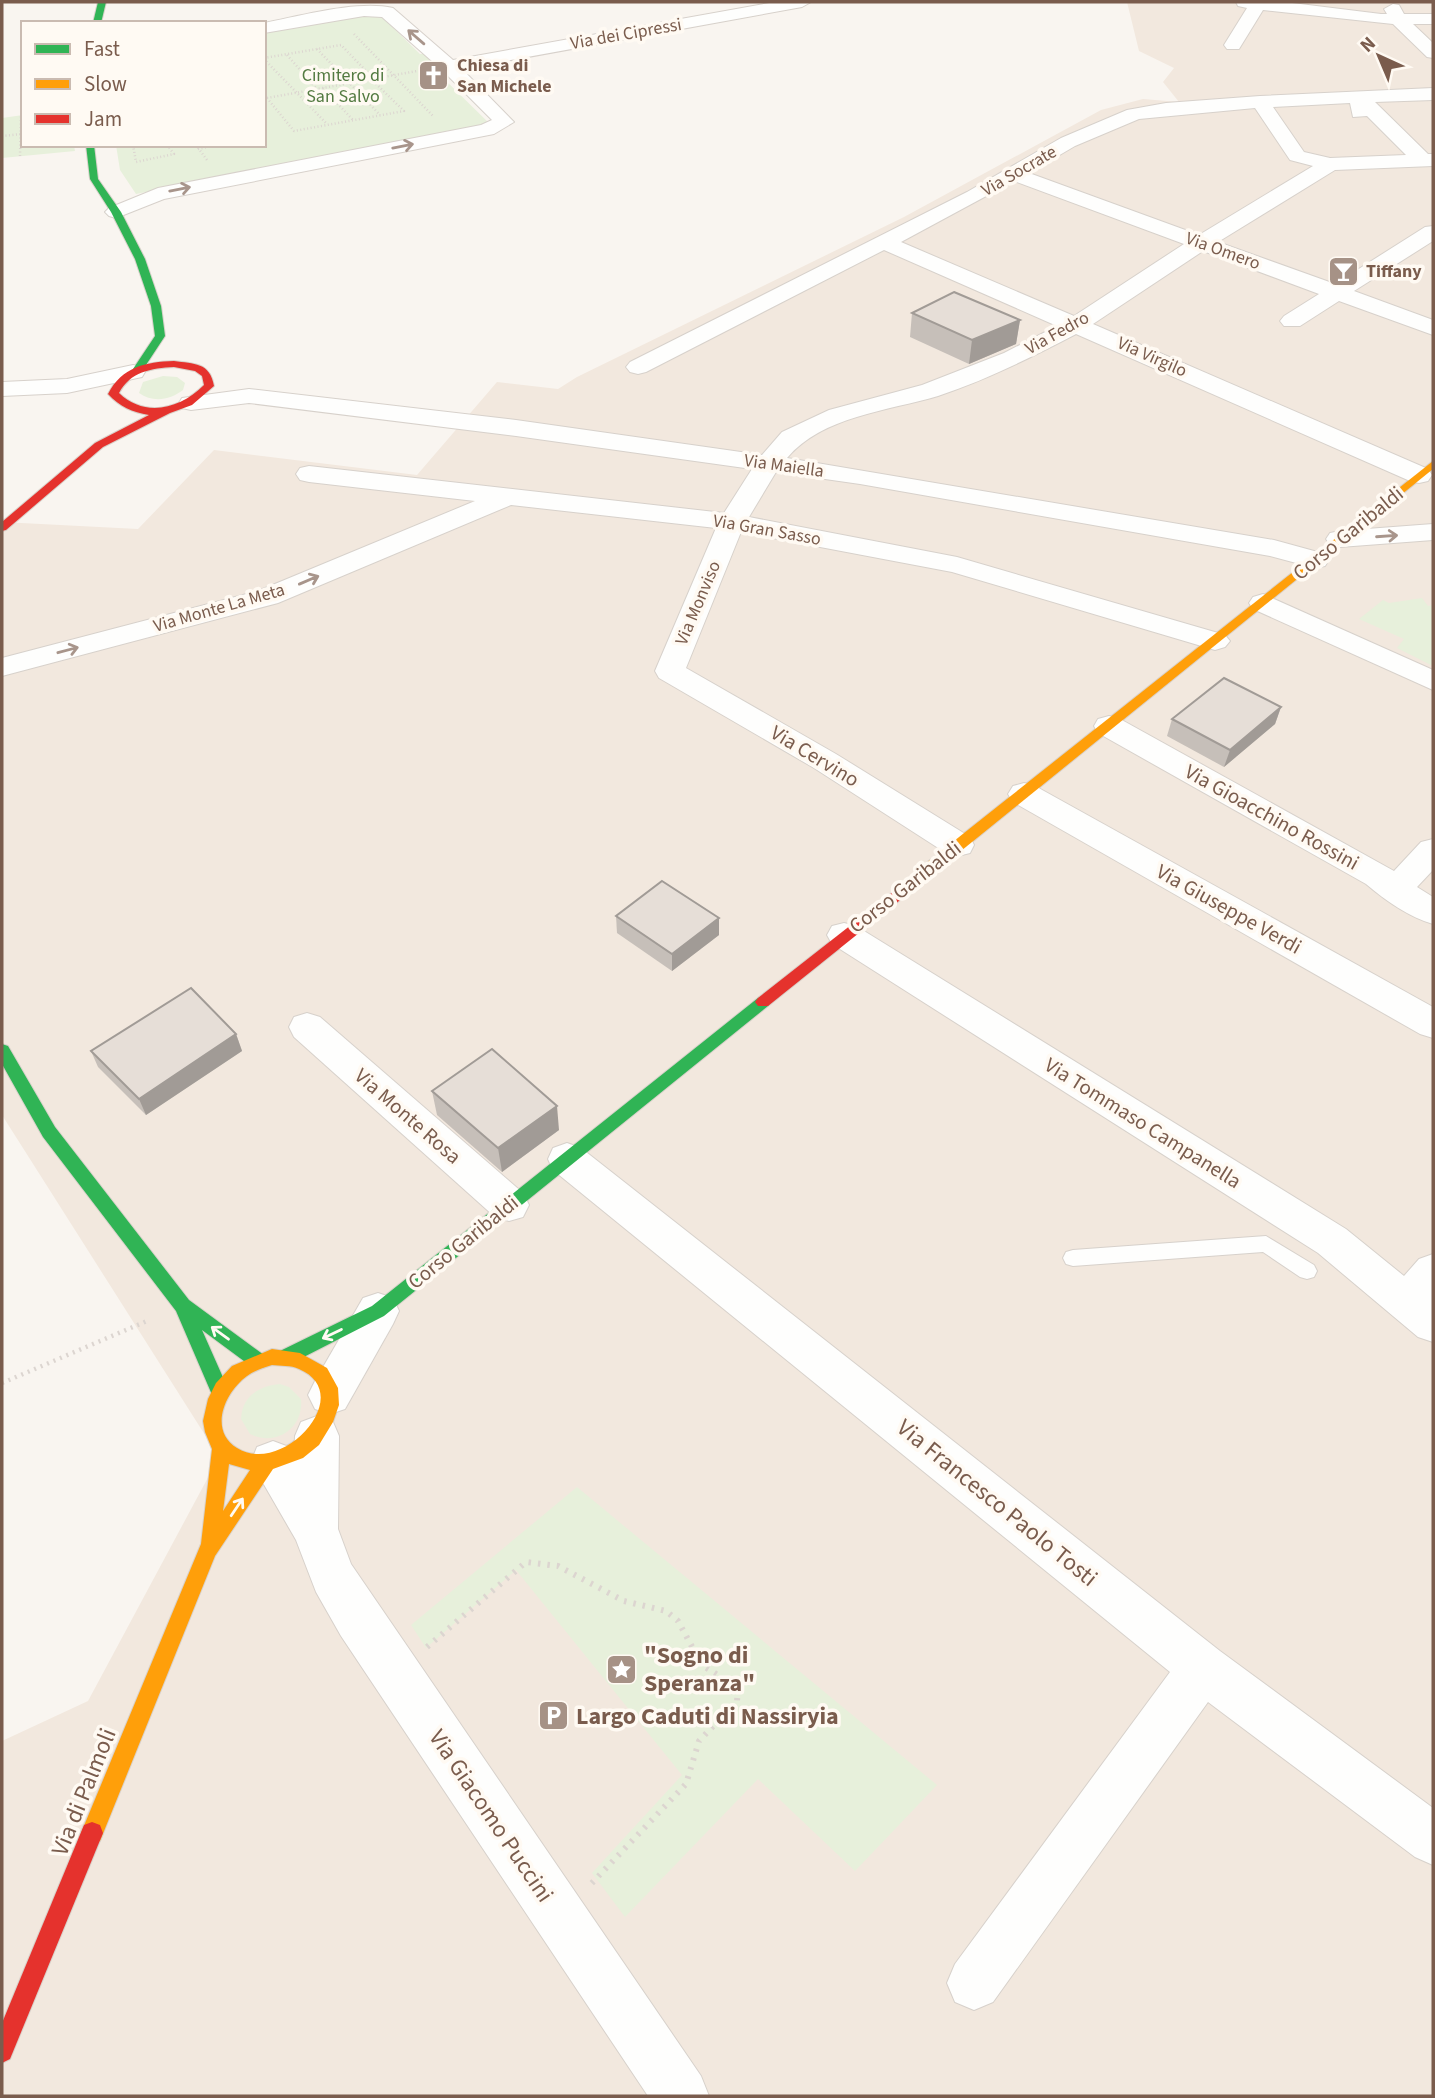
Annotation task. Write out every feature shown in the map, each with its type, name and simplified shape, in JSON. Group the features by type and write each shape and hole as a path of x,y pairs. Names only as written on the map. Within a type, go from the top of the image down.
{"street":[{"path":"97,21 102,2"},
{"name":"Via dei Cipressi","path":"449,66 802,2"},
{"path":"1390,2 1400,21 1433,53"},
{"path":"1233,44 1251,3 1400,21 1433,19"},
{"path":"116,212 158,194 487,130 503,124 503,119 449,66 387,12 363,11 266,28"},
{"name":"Via Socrate","path":"638,367 884,242 1068,142 1133,114 1260,102 1433,94"},
{"path":"1359,97 1360,121"},
{"path":"1359,97 1428,160"},
{"path":"1260,102 1297,156 1330,164 1428,160"},
{"path":"67,386 151,412 191,403 206,392 209,386 202,372 160,336 156,306 140,259 116,212 94,179 90,147"},
{"name":"Via Fedro","path":"769,463 791,437 838,415 931,390 1012,358 1078,324 1152,274 1330,164"},
{"name":"Via Omero","path":"1013,174 1433,328"},
{"path":"1292,321 1433,232"},
{"name":"Via Virgilo","path":"884,242 1426,469"},
{"path":"120,403 113,394 116,386 136,370 160,336"},
{"path":"2,388 67,386 174,363 202,372"},
{"name":"Via Maiella","path":"202,372 249,396"},
{"name":"Via Maiella","path":"191,403 249,396 516,428 769,463 860,476 1274,548 1315,560"},
{"path":"99,445 120,403"},
{"path":"2,528 99,445 167,410"},
{"name":"Via Monviso","path":"670,671 732,522 769,463"},
{"name":"Corso Garibaldi","path":"286,1357 377,1311 844,935 1263,603 1426,469"},
{"name":"Via Gran Sasso","path":"309,474 732,522 957,565 1215,640"},
{"name":"Via Monte La Meta","path":"2,667 268,597 506,497"},
{"path":"1340,539 1433,532"},
{"path":"1263,603 1433,681"},
{"name":"Via Cervino","path":"670,671 825,761 958,845"},
{"name":"Via Gioacchino Rossini","path":"1109,726 1378,876 1395,890 1433,912"},
{"name":"Via Giuseppe Verdi","path":"1024,794 1433,1024"},
{"path":"1395,890 1433,850"},
{"name":"Via Tommaso Campanella","path":"844,935 1425,1298"},
{"name":"Via Monte Rosa","path":"307,1027 509,1205"},
{"path":"2,1050 49,1132 183,1306 220,1391"},
{"name":"Via Francesco Paolo Tosti","path":"567,1158 1203,1668 1433,1839"},
{"path":"183,1306 258,1361"},
{"name":"Corso Garibaldi","path":"330,1395 377,1311"},
{"path":"286,1357 297,1359 316,1369 328,1385 330,1409 317,1436 298,1453 270,1462 241,1460 222,1448 212,1431 212,1412 220,1391 240,1370 258,1361 286,1357"},
{"name":"Via Giacomo Puccini","path":"315,1529 317,1436"},
{"name":"Via di Palmoli","path":"208,1550 222,1448"},
{"name":"Via di Palmoli","path":"2,2051 208,1550 270,1462"},
{"name":"Via Giacomo Puccini","path":"270,1462 315,1529 332,1576 681,2096"},
{"path":"974,1983 1203,1668"}],"lane":[{"path":"1073,1258 1266,1244 1307,1271"}],"path":[{"path":"353,33 434,117 421,119"},
{"path":"266,59 341,45 404,111 295,131 267,98"},
{"path":"317,49 380,115"},
{"path":"286,54 317,89"},
{"path":"266,61 327,125"},
{"path":"267,98 449,66"},
{"path":"323,88 354,120"},
{"path":"2,136 21,134"},
{"path":"20,156 21,145"},
{"path":"133,147 136,162 174,154 169,147"},
{"path":"197,147 209,160 197,162"},
{"path":"2,1383 183,1306"},
{"path":"397,1675 526,1562 548,1562 574,1570 624,1601 666,1611 678,1621 704,1667 726,1677 738,1688 737,1702 699,1741 686,1784 602,1874 557,1915"}],"shaded area":[{"path":"1127,2 1433,2 1433,2096 2,2096 2,1741 88,1701 219,1457 2,1115 2,522 138,529 214,450 417,475 497,382 558,389 577,377 904,217 1101,110 1143,99 1179,102 1163,82 1174,68 1139,51"}],"green space":[{"name":"Cimitero di San Salvo","path":"378,13 420,54 455,74 442,77 490,124 136,194 120,170 116,147 266,147 266,32"},
{"path":"21,115 21,147 74,147 75,151 2,158 2,118"},
{"path":"163,376 177,377 185,383 183,390 161,399 139,393 143,382"},
{"path":"1422,598 1428,606 1433,605 1433,666 1397,648 1404,639 1359,619 1383,600 1389,603"},
{"path":"280,1384 289,1387 301,1399 298,1419 286,1432 278,1436 269,1438 250,1434 241,1419 248,1398 265,1387"},
{"path":"577,1487 937,1785 855,1871 758,1779 625,1917 592,1873 682,1775 516,1570 426,1648 411,1625"}],"building":[{"path":"954,292 1020,320 972,340 912,313"},
{"path":"1224,678 1281,707 1230,750 1172,719"},
{"path":"662,881 719,918 672,954 616,916"},
{"path":"191,988 236,1034 139,1099 91,1051"},
{"path":"492,1049 557,1106 498,1148 432,1091"}],"traffic: fast":[{"path":"97,21 102,2"},
{"path":"90,147 94,179 116,212 140,259 156,306 160,336 138,369"},
{"path":"286,1357 378,1311 763,1002"},
{"path":"2,1050 49,1132 183,1306 220,1391"},
{"path":"184,1306 258,1361"}],"traffic: slow":[{"path":"930,868 1433,464"},
{"path":"272,1357 304,1362 321,1373 329,1388 329,1405 324,1422 312,1438 296,1451 277,1460 256,1462 240,1459 226,1451 214,1432 212,1421 217,1399 222,1389 238,1372 272,1357"},
{"path":"209,1541 222,1448"},
{"path":"92,1833 208,1550 266,1463"}],"traffic: jam":[{"path":"174,364 198,368 207,375 209,386 188,403 162,411 135,409 113,394 131,373 155,365 174,364"},
{"path":"2,528 99,445 167,410"},
{"path":"763,1002 930,868"},
{"path":"2,2051 92,1833"}],"place":[{"name":"Chiesa di San Michele","path":"434,75"},
{"name":"Tiffany","path":"1343,271"},
{"name":"\"Sogno di Speranza\"","path":"621,1669"},
{"name":"Largo Caduti di Nassiryia","path":"553,1716"}]}
